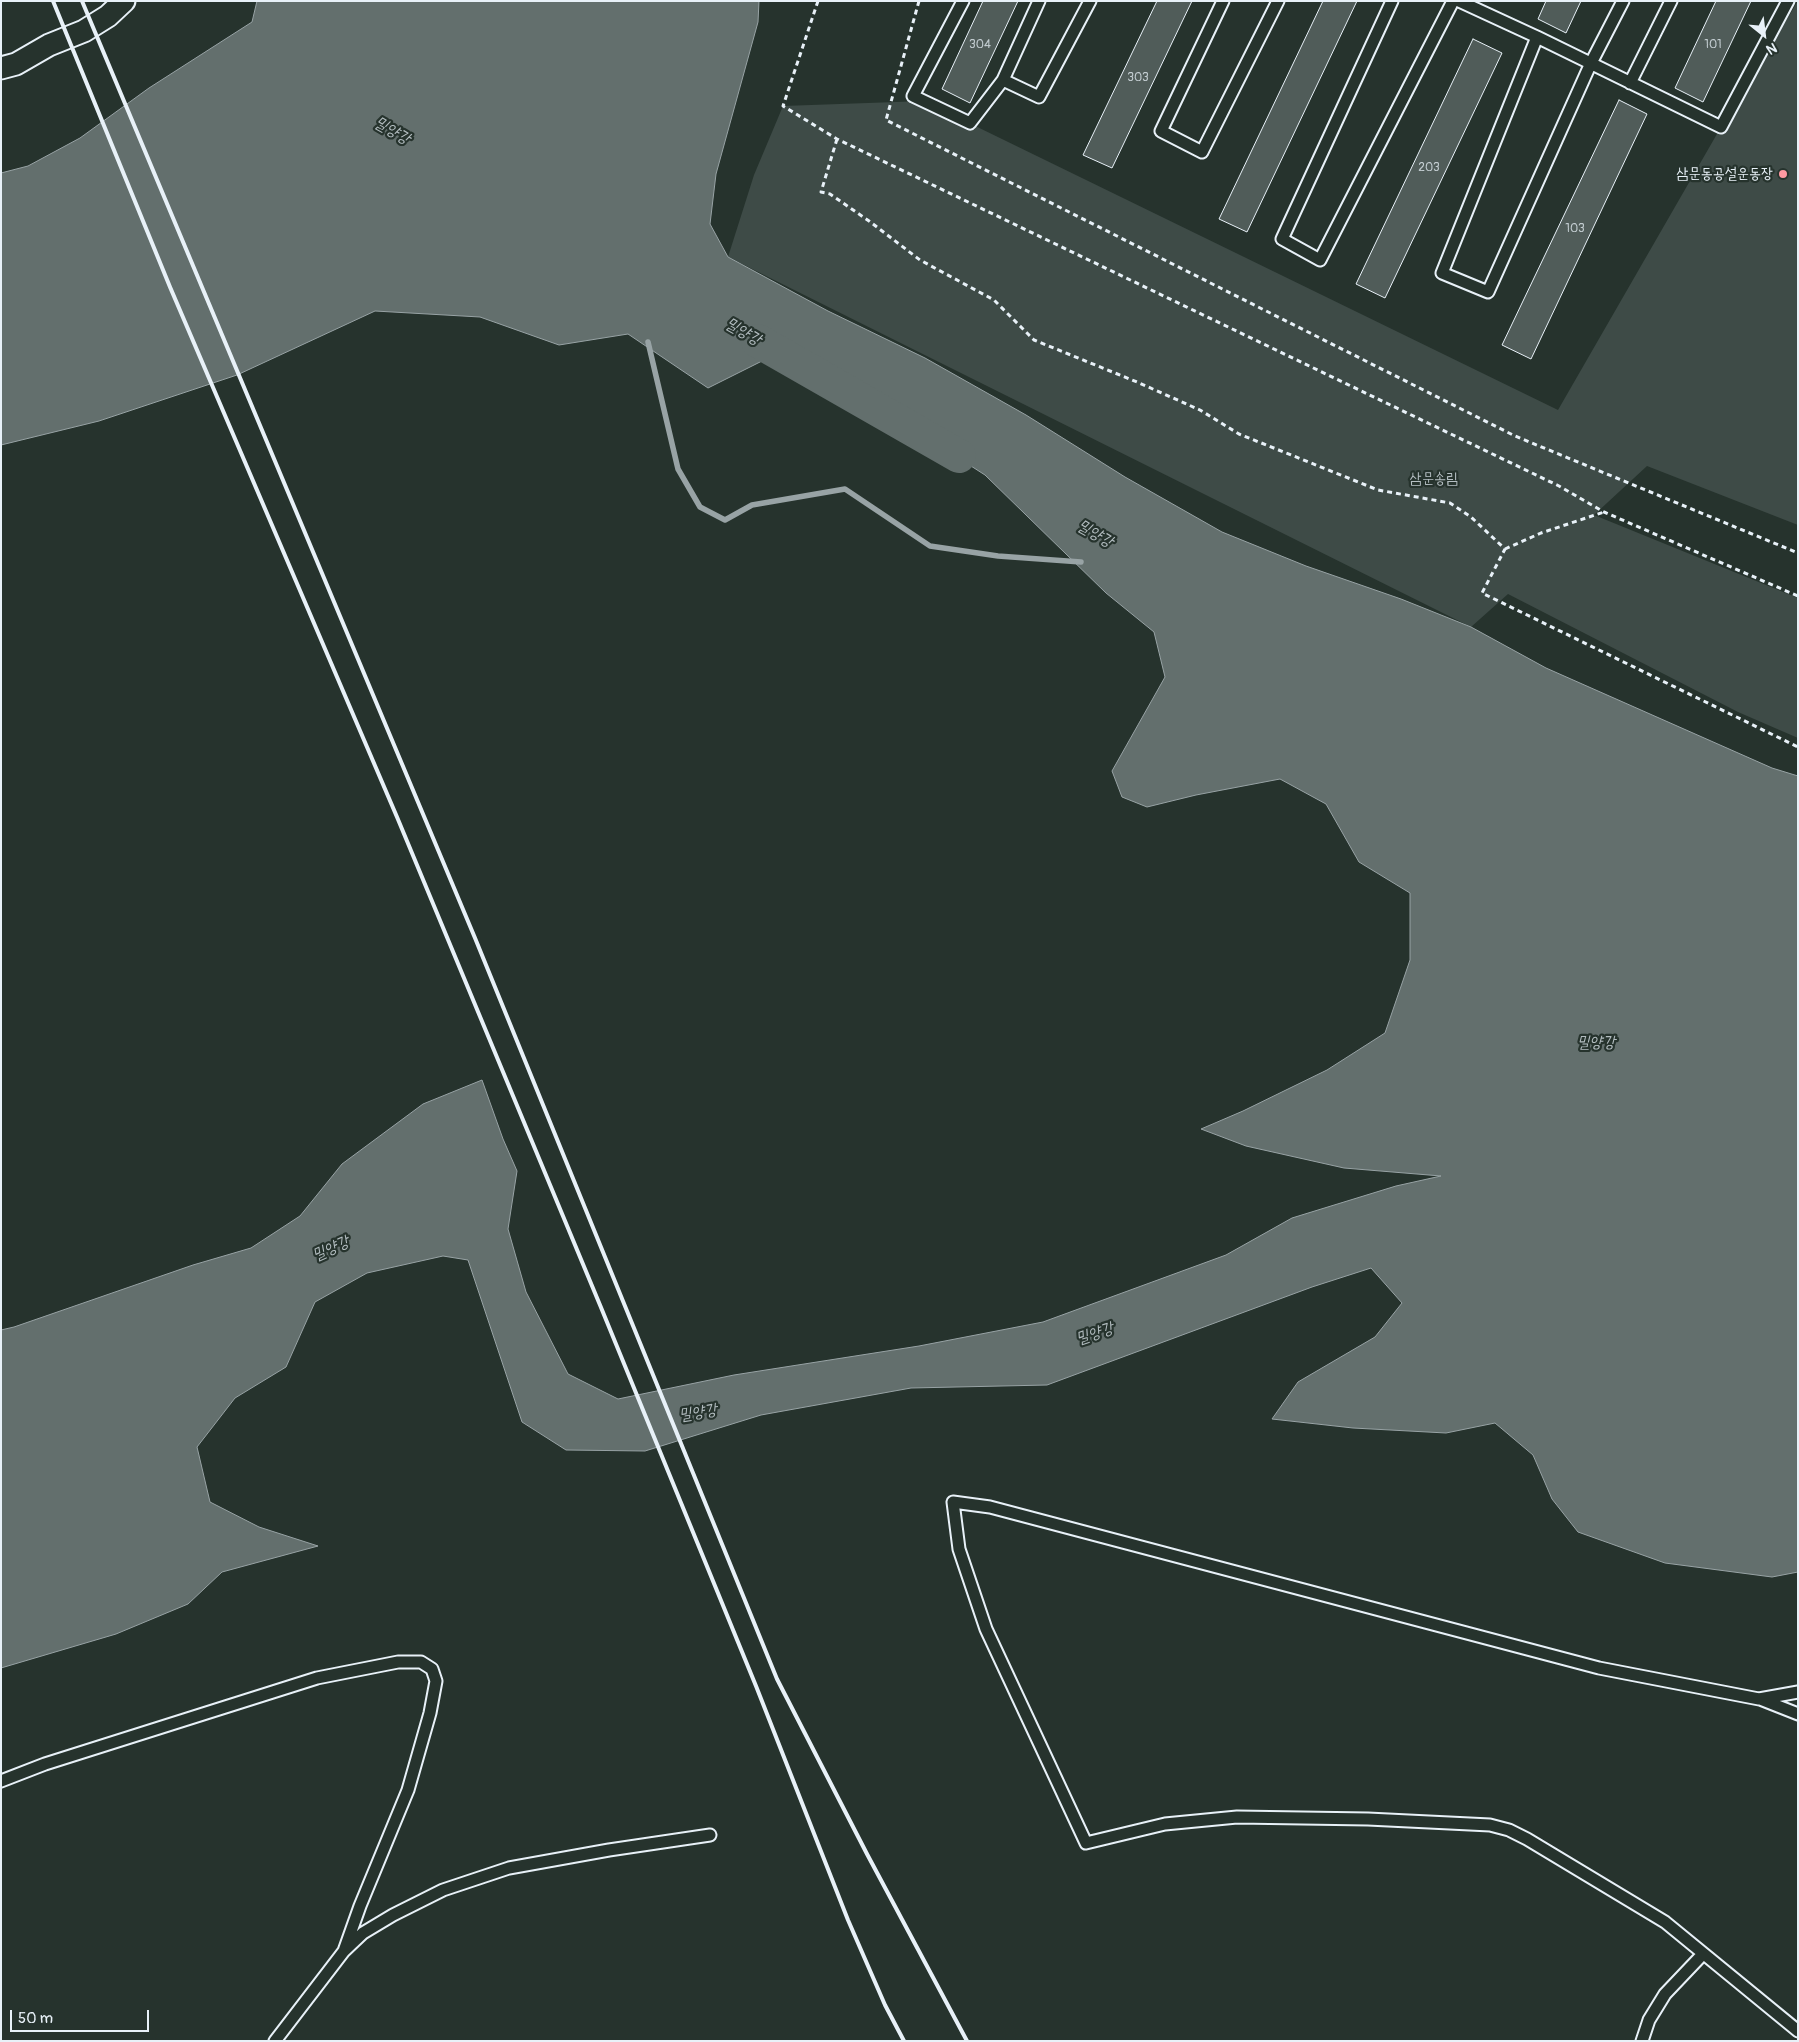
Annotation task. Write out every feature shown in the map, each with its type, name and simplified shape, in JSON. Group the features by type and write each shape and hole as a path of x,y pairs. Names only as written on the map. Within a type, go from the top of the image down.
{"street":[{"path":"1,68 16,64 49,45 84,32 108,16 124,1"}],"lane":[{"path":"963,1 913,96 970,123 1003,80 1039,1"},
{"path":"1003,80 1039,97 1090,1"},
{"path":"1223,1 1160,131 1202,152 1278,1"},
{"path":"1392,1 1282,239 1320,260 1453,1"},
{"path":"1459,1 1721,127 1788,1"},
{"path":"1537,37 1442,273 1488,292 1591,63 1623,1"},
{"path":"1630,83 1671,1"},
{"path":"1798,1714 1759,1699 1599,1668 990,1507 953,1502 959,1549 986,1629 1086,1843 1165,1824 1237,1817 1368,1819 1490,1825 1509,1830 1528,1839 1665,1922 1798,2031"},
{"path":"1,1781 45,1764 317,1678 398,1662 421,1662 432,1669 436,1680 430,1713 408,1790 360,1906 344,1951"},
{"path":"1759,1699 1798,1692"},
{"path":"275,2041 344,1951 363,1933 426,1898 443,1890 509,1868 609,1850 710,1835"},
{"path":"1642,2041 1649,2020 1665,1994 1703,1954"}],"path":[{"path":"818,1 784,106 836,139 1551,482 1604,512 1798,596"},
{"path":"919,1 886,120 1515,436 1798,553"},
{"path":"836,139 821,192 830,194 861,215 920,260 994,300 1034,340 1200,410 1239,434 1378,490 1450,503 1471,518 1505,549"},
{"path":"1604,512 1541,532 1505,549 1482,593 1798,747"}],"green space":[{"name":"삼문송림","path":"1798,1 1798,525 1647,466 1594,515 1798,598 1798,738 1738,712 1508,594 1471,627 728,257 754,175 783,106 924,101 1558,410 1721,127"}],"water":[{"name":"밀양강","path":"257,1 759,1 758,22 716,174 710,224 728,257 828,311 925,358 1026,415 1125,477 1222,532 1306,566 1401,599 1471,627 1546,668 1772,768 1798,776 1798,1572 1772,1577 1665,1563 1578,1532 1552,1499 1533,1455 1495,1423 1446,1433 1353,1428 1272,1419 1298,1382 1375,1337 1402,1303 1371,1268 1312,1287 1047,1385 911,1388 761,1415 645,1451 566,1450 522,1422 468,1260 443,1256 367,1273 315,1302 286,1367 235,1398 197,1447 210,1502 259,1527 318,1546 222,1572 188,1604 116,1634 1,1668 1,1330 193,1265 251,1248 300,1216 342,1164 423,1104 482,1080 503,1139 517,1171 508,1229 526,1292 568,1374 618,1399 734,1375 919,1346 1043,1322 1226,1255 1292,1218 1396,1186 1441,1176 1344,1168 1246,1146 1201,1129 1243,1111 1327,1070 1385,1033 1410,960 1410,893 1359,862 1326,804 1280,779 1196,795 1147,807 1122,797 1112,771 1165,677 1154,632 1106,593 985,475 854,391 804,364 764,360 708,388 628,334 559,345 480,317 375,311 237,375 99,421 1,445 1,173 28,166 80,138 149,88 252,22"}],"building":[{"path":"983,1 1018,1 970,103 942,89"},
{"path":"1157,1 1192,1 1112,168 1083,155"},
{"path":"1323,1 1357,1 1247,232 1219,219"},
{"path":"1546,1 1581,1 1566,33 1538,19"},
{"path":"1716,1 1751,1 1703,102 1675,88"},
{"path":"1473,39 1502,53 1385,298 1356,284"},
{"path":"1619,100 1647,114 1531,359 1502,345"}],"waterway":[{"name":"밀양강","path":"758,341 959,456"},
{"path":"648,342 678,469 700,507 725,520 752,505 845,489 930,546 998,556 1081,562"}],"railway":[{"path":"53,1 170,287 397,817 600,1305 756,1686 848,1920 885,2005 904,2041"},
{"path":"82,1 475,938 777,1679 867,1854 967,2041"}],"place":[{"name":"삼문동공설운동장","path":"1783,174"}]}
